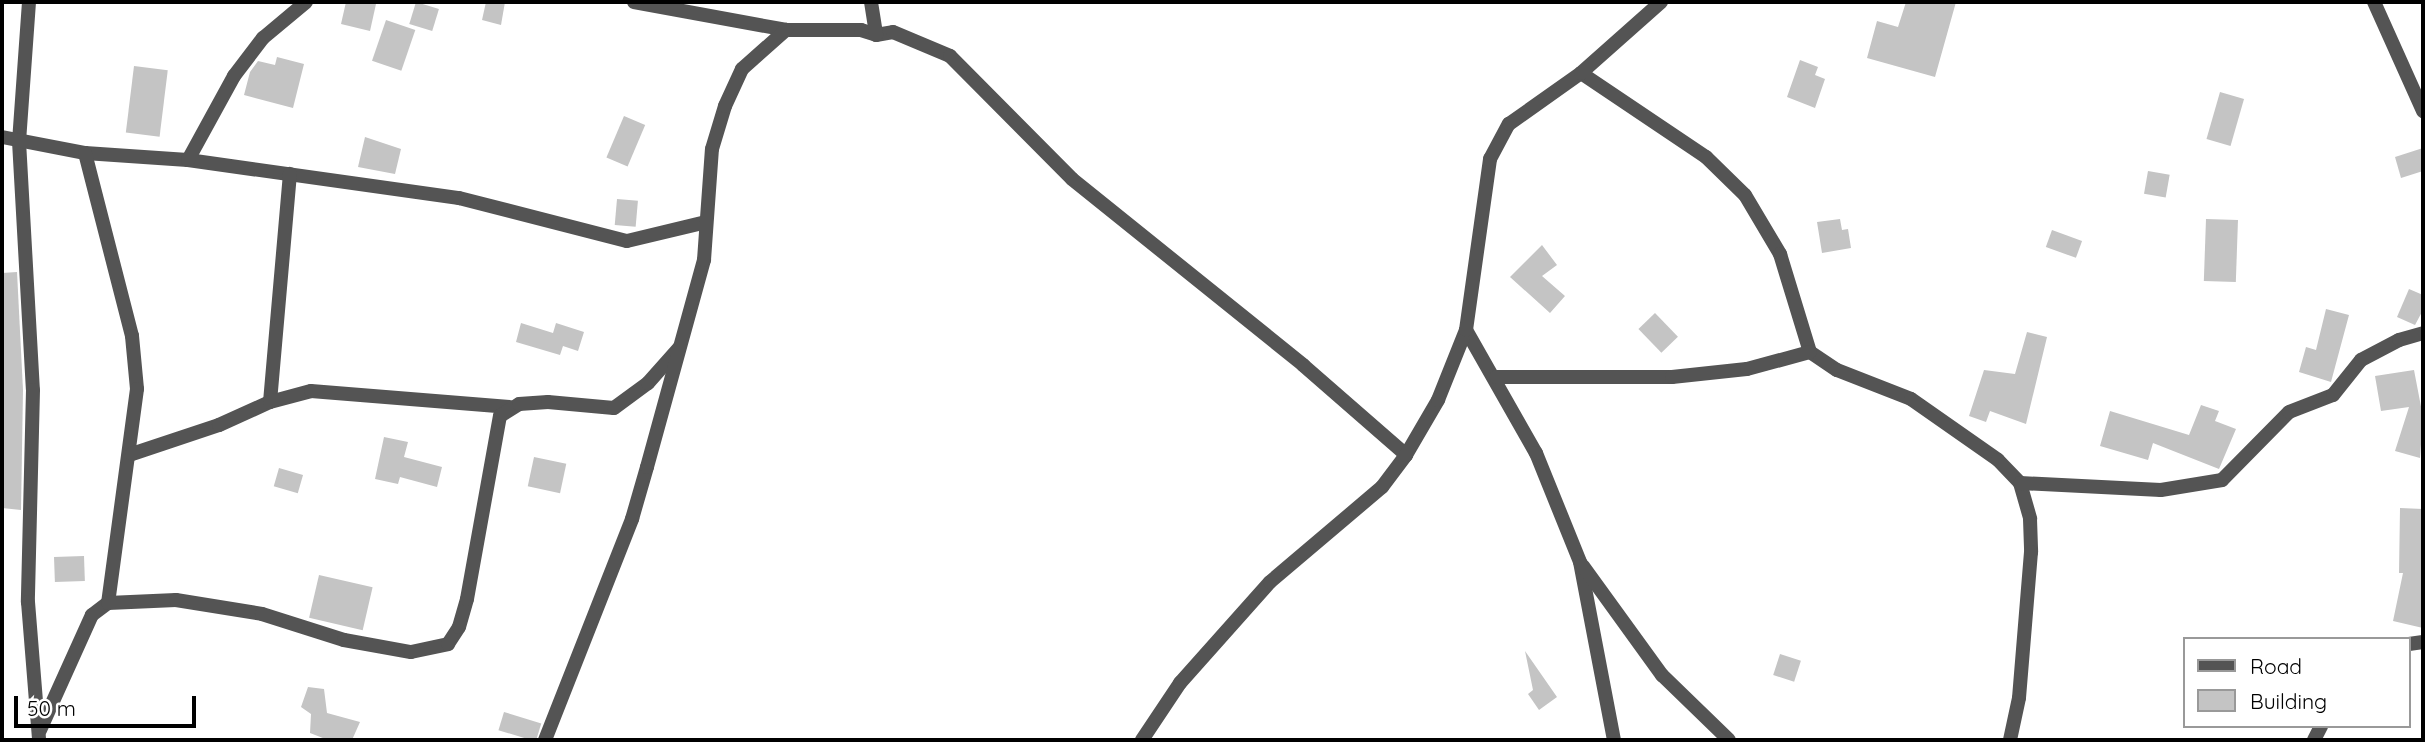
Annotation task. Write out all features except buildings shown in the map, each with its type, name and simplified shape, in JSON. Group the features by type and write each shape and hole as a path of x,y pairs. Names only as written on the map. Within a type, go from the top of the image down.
{"street":[{"path":"29,2 19,141 33,390 28,602 40,735"},
{"path":"188,159 242,66 263,38 306,2"},
{"path":"634,2 786,30 861,30 876,36 893,32 950,56 1072,179 1303,365 1406,455"},
{"path":"871,2 876,36"},
{"path":"1142,740 1180,683 1270,582 1382,488 1406,455 1438,400 1466,330 1490,159 1509,124 1581,73 1661,2"},
{"path":"2374,2 2423,111"},
{"path":"545,740 632,519 704,260 712,149 733,86 761,48 786,30"},
{"path":"1581,73 1706,157 1745,195 1780,254 1810,352 1837,370 1911,400 1998,460 2020,484 2030,519 2031,552 2019,698 2010,740"},
{"path":"2,137 85,153 188,159 459,198 627,241 706,222"},
{"path":"85,153 132,337 137,389 132,454 108,603"},
{"path":"271,402 290,174"},
{"path":"1466,330 1496,377 1536,453 1580,562 1614,740"},
{"path":"2020,484 2161,489 2222,480 2289,412 2333,395 2361,360 2399,340 2423,333"},
{"path":"132,454 219,425 271,402 311,391 509,407 548,402 614,408 648,383 679,348"},
{"path":"1496,377 1672,377 1747,369 1810,352"},
{"path":"40,735 92,615 108,603 176,600 262,614 344,640 411,652 448,644 459,627 467,599 492,441 500,416 509,407"},
{"path":"1580,562 1662,675 1729,740"}]}
